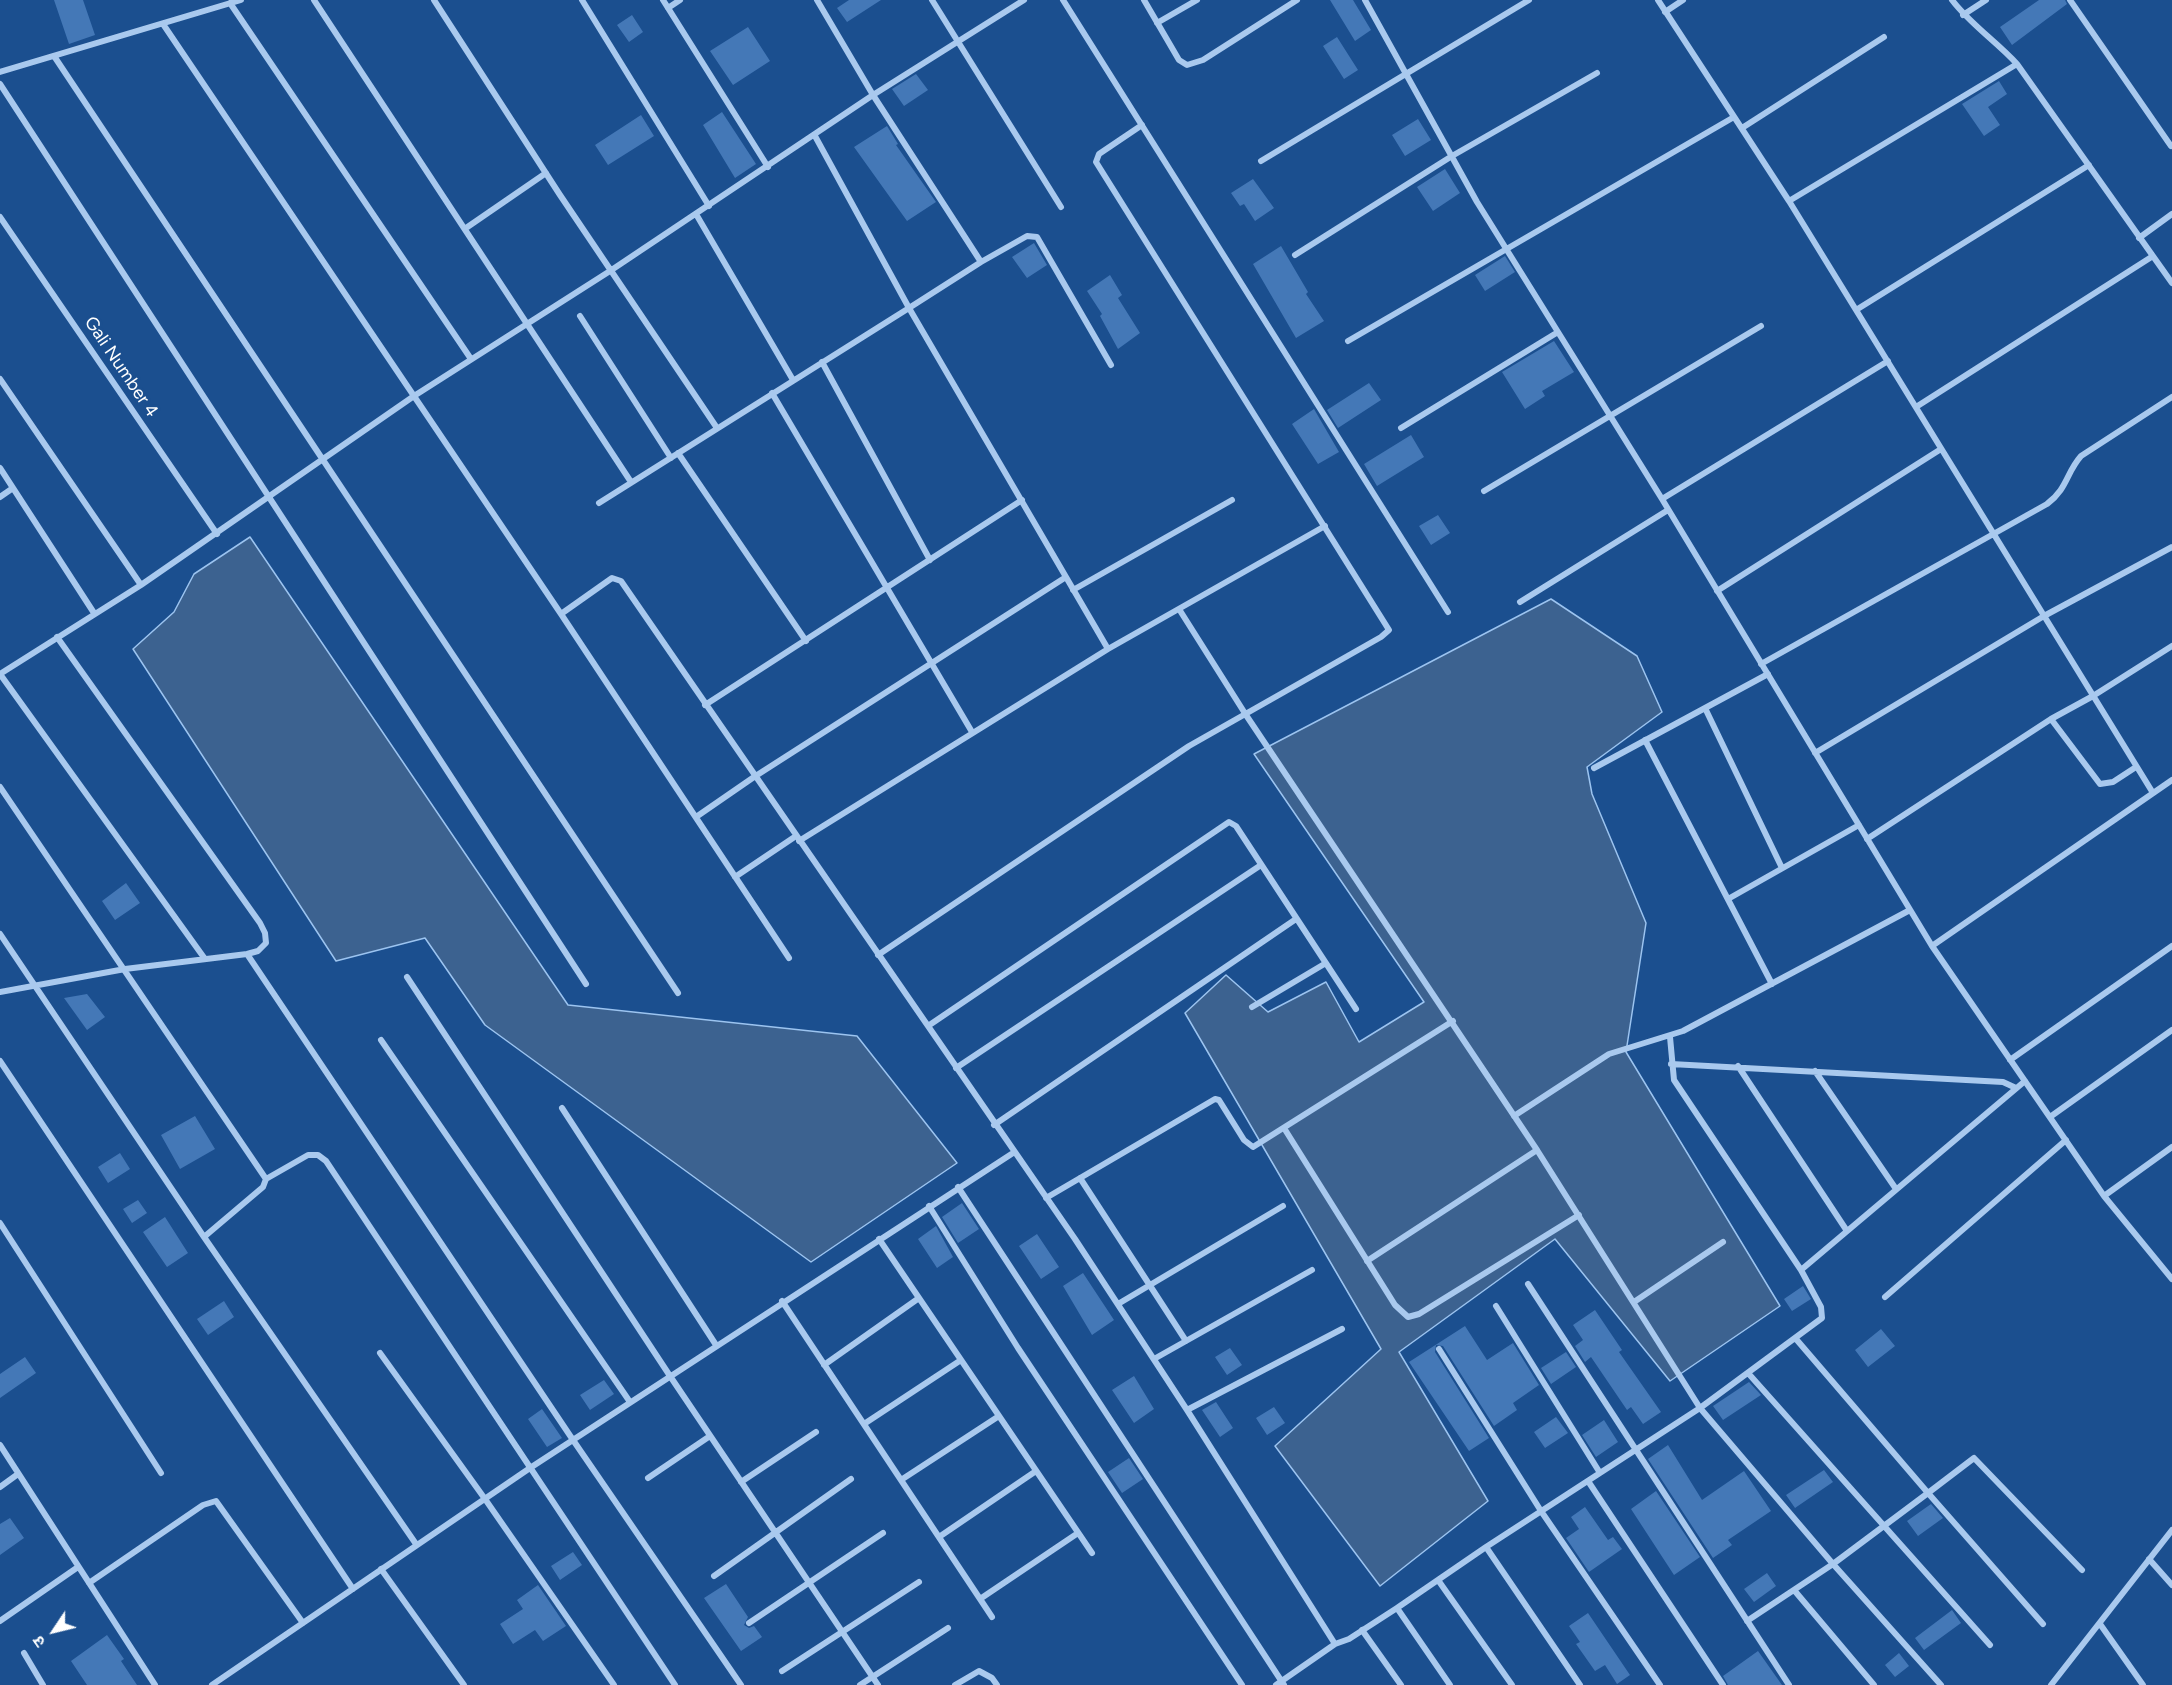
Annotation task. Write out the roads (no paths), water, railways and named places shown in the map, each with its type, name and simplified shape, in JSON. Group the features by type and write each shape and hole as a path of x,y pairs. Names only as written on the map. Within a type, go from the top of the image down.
{"street":[{"path":"0,72 163,24 221,3 241,0"},
{"path":"314,0 632,482"},
{"path":"434,0 610,271 717,428"},
{"path":"582,0 709,206"},
{"path":"663,0 768,167"},
{"path":"668,8 680,0"},
{"path":"817,0 873,95 981,262"},
{"path":"932,0 1061,207"},
{"path":"205,959 0,674 217,534 268,495 414,396 610,271 815,136 873,95 1024,0"},
{"path":"1063,0 1448,612"},
{"path":"1144,0 1179,60 1187,65 1194,64 1297,0"},
{"path":"1157,23 1197,0"},
{"path":"1365,0 1506,248 1662,499 1932,946 2104,1196 2172,1279"},
{"path":"1261,161 1528,0"},
{"path":"1658,0 1789,201 2153,793"},
{"path":"1665,12 1683,0"},
{"path":"1952,0 1963,15 1997,42 2017,64 2139,238 2169,274 2172,283"},
{"path":"1963,15 1986,0"},
{"path":"2070,0 2171,146"},
{"path":"230,3 471,359"},
{"path":"163,24 561,614 789,958"},
{"path":"1742,128 1884,37"},
{"path":"54,56 678,993"},
{"path":"1789,201 2017,64"},
{"path":"1295,255 1452,156 1597,73"},
{"path":"0,84 586,984"},
{"path":"1348,341 1734,117"},
{"path":"878,955 1189,746 1381,637 1389,630 1096,162 1099,154 1142,125"},
{"path":"815,136 909,308 1108,649"},
{"path":"1856,310 2089,165"},
{"path":"466,228 546,173"},
{"path":"696,214 793,380"},
{"path":"2139,238 2172,214"},
{"name":"Gali Number 4","path":"0,217 217,534"},
{"path":"599,503 981,262 1027,236 1037,237 1111,365"},
{"path":"1916,407 2153,256"},
{"path":"580,316 672,458"},
{"path":"1484,491 1761,326"},
{"path":"1401,428 1558,332"},
{"path":"1662,499 1888,361"},
{"path":"822,362 930,560"},
{"path":"0,379 141,585"},
{"path":"772,393 972,732"},
{"path":"1761,664 2057,496 2065,487 2073,465 2081,456 2172,397"},
{"path":"1717,591 1941,449"},
{"path":"678,453 806,641"},
{"path":"0,468 94,613"},
{"path":"0,497 13,488"},
{"path":"705,705 1022,500"},
{"path":"1073,590 1232,500"},
{"path":"1520,602 1668,510"},
{"path":"735,877 1108,649 1325,526"},
{"path":"1815,753 2043,616 2172,547"},
{"path":"696,817 754,777 1066,577"},
{"path":"561,614 607,581 617,578 1118,1304 1335,1644"},
{"path":"1179,609 1246,715 1453,1021 1579,1215 1700,1408 1833,1564 1941,1685"},
{"path":"0,992 125,969 247,954 258,951 266,943 266,933 260,923 57,637"},
{"path":"1868,839 2051,719 2093,696 2172,646"},
{"path":"1594,768 1768,674"},
{"path":"1705,708 1782,868"},
{"path":"2051,719 2100,784 2113,782 2136,767"},
{"path":"1645,740 1772,984"},
{"path":"1932,946 2172,780"},
{"path":"0,787 266,1179"},
{"path":"928,1026 1224,824 1232,823 1356,1009"},
{"path":"1728,899 1859,825"},
{"path":"956,1068 1261,865"},
{"path":"1514,1116 1609,1054 1670,1037 1910,910"},
{"path":"994,1125 1296,919"},
{"path":"0,934 204,1237 416,1544"},
{"path":"2010,1059 2172,946"},
{"path":"247,954 573,1440 741,1685"},
{"path":"1252,1007 1326,963"},
{"path":"407,977 670,1376 878,1685"},
{"path":"1046,1198 1215,1099 1223,1106 1244,1140 1253,1147 1453,1021"},
{"path":"2050,1117 2172,1030"},
{"path":"958,1187 1281,1684 1335,1644 1397,1608 1486,1547 1700,1408 1819,1322 1823,1314 1801,1270 1674,1080 1670,1037"},
{"path":"381,1040 630,1402"},
{"path":"0,1061 353,1589"},
{"path":"1671,1064 2003,1082 2016,1088"},
{"path":"1738,1066 1847,1231"},
{"path":"1815,1071 1896,1189"},
{"path":"1801,1270 2025,1081"},
{"path":"562,1107 716,1345"},
{"path":"1284,1128 1395,1305 1408,1317 1419,1314 1579,1215"},
{"path":"1885,1297 2066,1140"},
{"path":"2104,1196 2172,1147"},
{"path":"1367,1261 1536,1150"},
{"path":"212,1685 485,1498 782,1301 1013,1153"},
{"path":"204,1237 263,1187 266,1179 308,1155 318,1155 326,1161 675,1685"},
{"path":"1080,1178 1186,1341"},
{"path":"929,1206 1018,1348 1242,1685"},
{"path":"1118,1304 1283,1206"},
{"path":"0,1223 161,1473"},
{"path":"879,1239 1092,1553"},
{"path":"1634,1302 1723,1242"},
{"path":"1154,1359 1312,1270"},
{"path":"1528,1284 1634,1451 1789,1685"},
{"path":"824,1365 919,1298"},
{"path":"782,1301 992,1617"},
{"path":"1496,1306 1600,1473"},
{"path":"1187,1410 1342,1329"},
{"path":"1796,1339 2043,1624"},
{"path":"1439,1349 1541,1511 1660,1685"},
{"path":"380,1353 485,1498 614,1685"},
{"path":"864,1424 961,1360"},
{"path":"1748,1373 1990,1645"},
{"path":"901,1480 999,1416"},
{"path":"741,1482 816,1432"},
{"path":"648,1478 710,1436"},
{"path":"0,1445 155,1685"},
{"path":"1747,1621 1833,1564 1974,1458 2082,1570"},
{"path":"939,1537 1036,1471"},
{"path":"0,1487 18,1474"},
{"path":"714,1576 851,1479"},
{"path":"1588,1481 1723,1685"},
{"path":"89,1583 203,1505 216,1501 303,1623"},
{"path":"2052,1685 2172,1530"},
{"path":"749,1623 883,1533"},
{"path":"980,1599 1078,1533"},
{"path":"1486,1547 1580,1685"},
{"path":"2149,1559 2172,1585"},
{"path":"0,1621 78,1567"},
{"path":"381,1569 465,1685"},
{"path":"1438,1580 1512,1685"},
{"path":"782,1671 919,1582"},
{"path":"1794,1590 1874,1685"},
{"path":"1397,1608 1450,1685"},
{"path":"2100,1624 2143,1685"},
{"path":"860,1685 948,1628"},
{"path":"1362,1630 1401,1685"},
{"path":"24,1653 43,1685"},
{"path":"955,1685 979,1671 992,1678 997,1685"}],"water":[{"path":"250,537 568,1005 857,1036 957,1163 811,1262 485,1025 425,938 336,961 133,649 174,612 194,574"},
{"path":"1551,599 1637,656 1662,712 1587,767 1592,794 1646,923 1626,1052 1780,1306 1670,1381 1555,1239 1399,1352 1488,1501 1380,1586 1275,1446 1381,1349 1185,1013 1226,975 1268,1012 1326,982 1359,1042 1424,1002 1254,754"}]}
